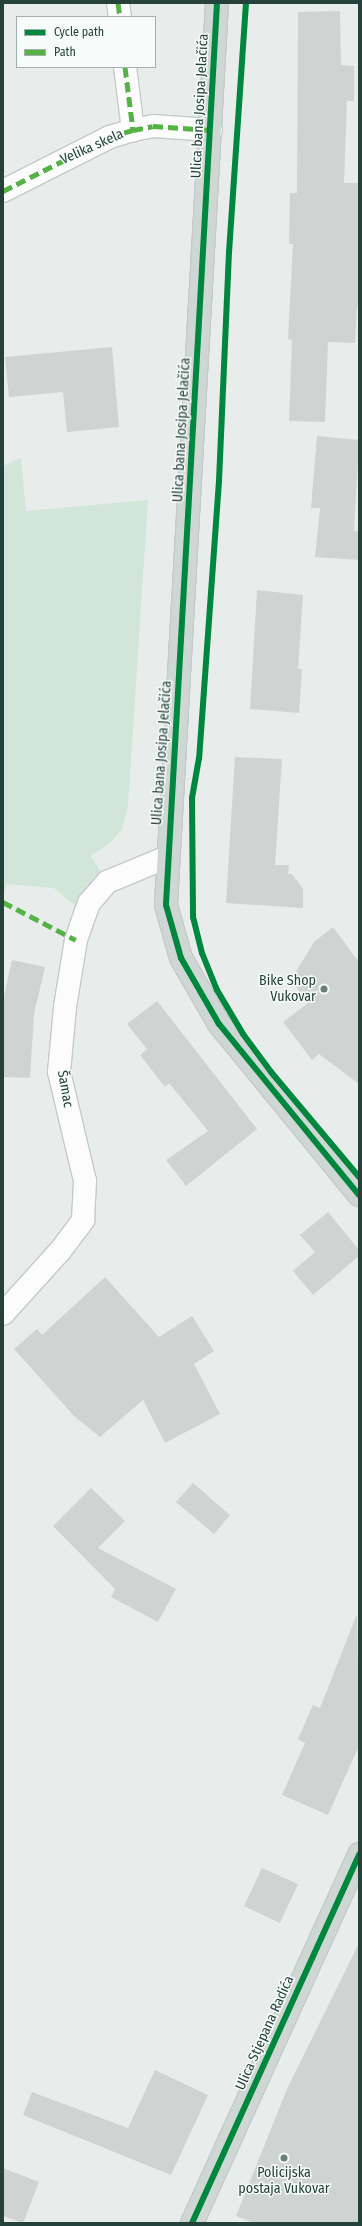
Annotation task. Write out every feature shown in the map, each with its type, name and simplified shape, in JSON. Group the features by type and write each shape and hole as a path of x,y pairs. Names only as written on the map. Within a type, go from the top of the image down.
{"main road":[{"name":"Ulica bana Josipa Jelačića","path":"217,3 211,130 167,857 166,905 185,965 219,1024 359,1195"},
{"name":"Ulica Stjepana Radića","path":"192,2223 359,1854"}],"street":[{"path":"118,3 120,16"},
{"path":"125,68 133,130"},
{"name":"Velika skela","path":"3,191 110,137 133,130 153,126 211,130"},
{"name":"Šamac","path":"3,1314 60,1251 83,1220 85,1181 59,1072 65,1007 76,940 85,914 89,903 107,882 167,857"}],"green space":[{"path":"21,458 26,511 148,500 128,806 122,829 110,843 91,856 107,882 85,914 54,888 7,884 3,896 3,466"}],"building":[{"path":"340,11 341,65 354,66 354,101 347,101 344,183 359,183 359,306 357,306 355,343 328,342 325,422 289,421 292,340 288,339 293,244 289,244 290,193 297,193 298,12"},
{"path":"112,347 119,427 67,432 63,392 9,397 5,357"},
{"path":"317,436 359,440 354,531 359,531 359,560 315,557 320,508 311,508"},
{"path":"257,590 303,595 298,669 302,669 299,713 250,709"},
{"path":"235,757 282,759 275,865 289,865 288,874 292,874 303,889 303,908 226,903"},
{"name":"Bike Shop Vukovar","path":"333,927 359,962 359,1084 319,1054 312,1060 283,1022 308,1003 291,980 314,942"},
{"path":"12,960 45,967 34,1014 30,1078 3,1077 3,1000"},
{"path":"157,1001 257,1129 186,1186 166,1160 208,1131 169,1083 165,1087 140,1055 147,1049 127,1024"},
{"path":"328,1212 359,1250 359,1256 313,1295 293,1271 315,1252 300,1235"},
{"path":"105,1277 159,1337 192,1316 214,1351 194,1364 220,1414 165,1443 143,1400 100,1437 74,1416 14,1349 37,1329 42,1335"},
{"path":"193,1483 230,1515 214,1534 176,1502"},
{"path":"91,1488 125,1521 98,1548 176,1589 158,1622 111,1597 115,1589 53,1526"},
{"path":"357,1614 359,1746 328,1815 282,1795 305,1743 298,1739 313,1705 320,1708"},
{"path":"262,1868 298,1884 280,1923 244,1906"},
{"path":"359,1943 359,2223 254,2223 236,2216 287,2089"},
{"path":"155,2070 208,2095 171,2175 23,2115 32,2092 128,2128"},
{"path":"3,2168 39,2182 23,2223 3,2216"}],"marked path":[{"path":"118,3 120,16"},
{"path":"125,68 133,130"},
{"path":"3,191 110,137 133,130 153,126 211,130"},
{"path":"3,902 76,940"}],"cycle path":[{"path":"217,3 166,905 181,958 219,1024 359,1195"},
{"path":"246,3 229,252 219,481 199,758 192,798 193,917 202,953 217,990 243,1034 271,1072 359,1177"},
{"path":"192,2223 359,1854"}],"place":[{"name":"Bike Shop Vukovar","path":"324,989"},
{"name":"Policijska postaja Vukovar","path":"284,2158"}]}
